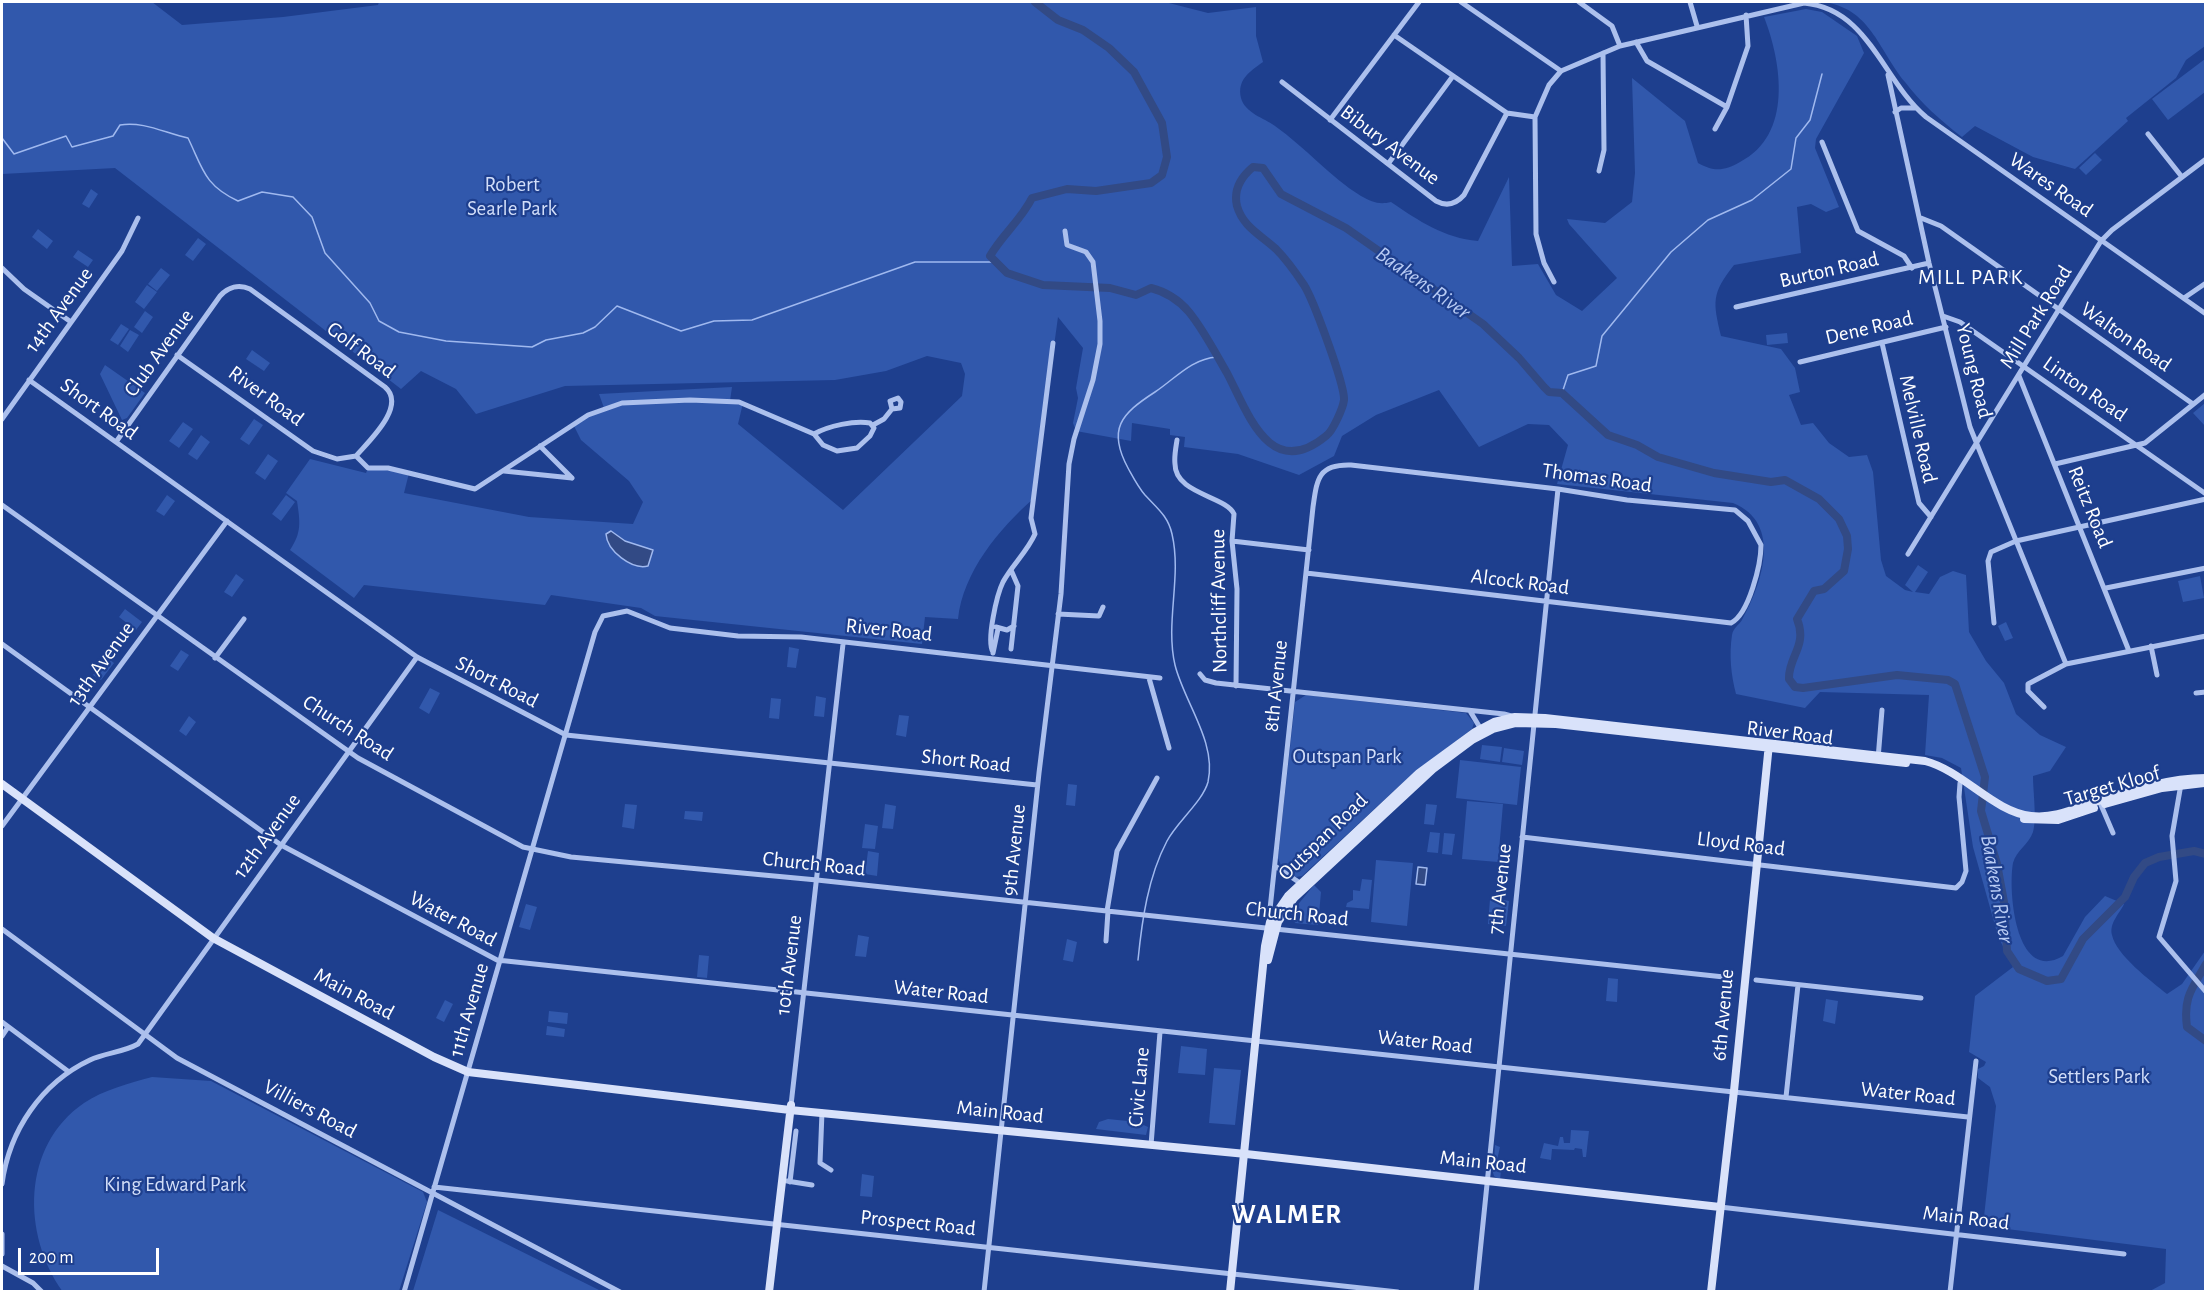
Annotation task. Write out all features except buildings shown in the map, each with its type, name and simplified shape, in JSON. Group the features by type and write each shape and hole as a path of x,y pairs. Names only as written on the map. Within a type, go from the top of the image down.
{"main road":[{"name":"Outspan Road","path":"1272,928 1284,900 1414,777 1482,731 1515,717 1534,720"},
{"name":"Outspan Road","path":"1482,731 1534,720"},
{"name":"River Road","path":"1534,720 1938,765 1962,782 2029,818"},
{"name":"6th Avenue","path":"1711,1292 1734,1091 1768,746"},
{"name":"Target Kloof","path":"2029,818 2068,812 2132,790 2205,778"},
{"name":"Target Kloof","path":"2029,818 2047,822 2181,782 2205,783"},
{"name":"Main Road","path":"2,784 213,938 434,1057 468,1072 1246,1154 1720,1207"},
{"path":"1230,1292 1265,970 1272,928"},
{"name":"Main Road","path":"790,1107 838,1112"},
{"name":"10th Avenue","path":"769,1292 777,1224 786,1181 790,1107"}],"street":[{"path":"1330,120 1419,2"},
{"path":"1461,2 1561,71 1549,85 1535,117 1536,234 1541,257 1554,282"},
{"path":"1579,2 1612,26 1620,46"},
{"path":"1690,2 1696,26"},
{"name":"Wares Road","path":"1561,71 1620,46 1696,26 1795,4 1823,6 1837,12 1859,29 1888,73 1916,108 2205,314"},
{"path":"1715,129 1727,107 1748,46 1746,15"},
{"path":"1394,35 1507,113 1535,117"},
{"path":"1636,42 1647,61 1727,107"},
{"path":"1599,171 1604,150 1603,53"},
{"name":"Young Road","path":"1888,73 1929,263 1970,427 2066,664"},
{"path":"1388,164 1453,76"},
{"name":"Bibury Avenue","path":"1282,81 1440,203 1456,203 1466,191 1507,113"},
{"path":"1895,112 1901,108 1916,108"},
{"path":"2148,134 2182,177"},
{"path":"1822,142 1858,231 1904,255 1912,268"},
{"name":"Mill Park Road","path":"1908,554 2101,241 2112,230 2205,159"},
{"name":"14th Avenue","path":"2,419 122,251 138,218"},
{"name":"Walton Road","path":"1921,218 1941,226 2193,404"},
{"name":"9th Avenue","path":"984,1292 1037,785 1059,614 1072,448 1093,380 1101,328 1091,258 1086,252 1069,247 1065,231"},
{"name":"Burton Road","path":"1736,307 1929,263"},
{"path":"2,268 24,289 71,322"},
{"path":"2184,298 2205,283"},
{"name":"Club Avenue","path":"116,442 220,296 233,287"},
{"name":"Golf Road","path":"233,287 250,289 389,390 392,397 391,409 356,456"},
{"name":"Linton Road","path":"1943,316 1960,322 2205,494"},
{"name":"Dene Road","path":"1800,362 1946,327"},
{"path":"993,652 990,648 992,624 1001,586 1035,533 1031,519 1053,343"},
{"name":"Melville Road","path":"1882,343 1919,503 1931,517"},
{"name":"River Road","path":"177,355 305,446 337,459 356,456"},
{"name":"Reitz Road","path":"2019,376 2106,588 2129,651"},
{"name":"Short Road","path":"29,380 417,657 566,735 830,765 1037,785"},
{"path":"2055,464 2138,446 2205,394"},
{"path":"356,456 369,468 388,468 473,489 600,410 617,404 646,401 739,402 814,434 829,449 847,451 864,442 872,433 873,425"},
{"path":"873,425 884,419 892,409"},
{"path":"814,434 823,429 857,423 868,422 873,425"},
{"name":"Northcliff Avenue","path":"1177,440 1174,464 1177,472 1199,494 1233,510 1232,541 1237,589 1236,686"},
{"path":"504,471 572,478 540,446"},
{"name":"Thomas Road","path":"1326,469 1351,465 1558,489 1628,500 1737,511 1748,521 1759,538 1761,549 1747,601 1740,616 1731,623"},
{"name":"8th Avenue","path":"1270,909 1317,483 1326,469"},
{"name":"7th Avenue","path":"1476,1292 1558,489"},
{"path":"1994,622 1988,558 1991,552 2016,541 2079,525 2205,499"},
{"name":"Church Road","path":"2,505 349,752 532,850 571,857 817,880 1724,977"},
{"name":"13th Avenue","path":"2,826 227,521"},
{"path":"1232,541 1309,550"},
{"path":"2106,588 2205,568"},
{"path":"1011,570 1018,586 1011,649"},
{"name":"Alcock Road","path":"1306,573 1731,623"},
{"path":"1059,614 1099,616 1103,607"},
{"name":"River Road","path":"618,612 632,612 670,628 738,636 801,638 1160,678"},
{"name":"11th Avenue","path":"404,1292 597,622 605,615 618,612"},
{"path":"215,658 244,619"},
{"path":"992,624 998,629 1007,630 1014,626"},
{"path":"992,660 998,629"},
{"path":"2044,707 2028,691 2028,684 2066,664 2205,636"},
{"name":"Water Road","path":"2,644 282,845 482,954 500,961 1968,1117"},
{"name":"10th Avenue","path":"790,1107 843,644"},
{"path":"2151,646 2157,675"},
{"name":"12th Avenue","path":"144,1035 417,657"},
{"path":"1200,674 1208,682 1236,686 1294,690 1508,714 1515,717"},
{"path":"1149,678 1169,748"},
{"path":"1293,700 1307,692"},
{"path":"2196,693 2205,692"},
{"path":"1878,757 1882,710"},
{"path":"1470,711 1482,731"},
{"path":"1106,941 1107,911 1117,851 1157,778"},
{"name":"Lloyd Road","path":"1522,837 1956,888 1962,882 1966,871 1959,797 1962,782"},
{"path":"2181,782 2172,846 2176,881 2159,937 2205,991"},
{"path":"2101,805 2113,833"},
{"path":"1275,866 1302,884"},
{"name":"Villiers Road","path":"2,929 177,1058 434,1190 620,1292"},
{"path":"1756,980 1921,998"},
{"path":"1786,1098 1798,984"},
{"path":"2,1022 69,1072"},
{"path":"2,1036 8,1027"},
{"name":"Civic Lane","path":"1151,1145 1160,1032"},
{"path":"2,1184 10,1148 20,1125 46,1092 69,1072 105,1054 136,1045 144,1035"},
{"path":"1950,1292 1976,1061"},
{"path":"822,1112 820,1163 831,1170"},
{"path":"796,1131 786,1181 812,1185"},
{"name":"Prospect Road","path":"434,1190 777,1224 1398,1292"},
{"name":"Main Road","path":"1720,1207 2124,1254"},
{"path":"2,1234 2,1254"},
{"path":"2,1266 33,1283 42,1292"}],"green space":[{"name":"Robert Searle Park","path":"2,2 152,2 182,25 283,17 378,5 379,2 1165,2 1208,13 1256,7 1256,36 1263,62 1249,73 1241,86 1241,98 1246,108 1286,134 1361,196 1376,202 1391,202 1422,222 1454,236 1478,241 1509,177 1512,266 1538,264 1556,295 1582,311 1617,278 1567,219 1605,223 1632,202 1635,173 1632,78 1685,121 1698,163 1714,169 1729,167 1757,150 1769,134 1776,116 1779,97 1778,76 1775,55 1764,17 1806,9 1822,12 1857,36 1864,53 1816,139 1815,148 1839,207 1826,212 1811,204 1797,207 1801,253 1734,265 1721,284 1716,299 1716,315 1721,336 1781,349 1795,368 1800,392 1789,395 1801,425 1813,423 1829,443 1849,457 1867,455 1873,472 1881,560 1886,576 1905,590 1913,592 1905,585 1918,565 1928,572 1915,592 1929,594 1940,577 1953,571 1966,575 1969,632 1986,661 2004,683 2016,714 2040,735 2066,747 2050,771 2033,776 2035,813 2033,832 2013,863 2014,912 2025,946 2034,957 2047,961 2063,956 2085,917 2105,896 2124,904 2115,918 2111,931 2120,951 2167,994 2182,984 2205,951 2205,1291 2150,1291 2165,1283 2166,1249 1983,1226 1996,1106 1990,1087 1978,1078 1978,1069 1986,1062 1969,1052 1975,996 2013,967 1998,936 1973,847 1961,768 1942,758 1925,755 1929,695 1820,692 1805,708 1736,694 1731,665 1732,635 1742,620 1756,589 1764,556 1763,539 1758,525 1749,512 1733,503 1557,484 1568,445 1549,425 1528,424 1479,447 1439,390 1376,415 1342,436 1334,456 1299,475 1238,454 1184,447 1185,437 1170,435 1170,429 1132,423 1131,441 1076,431 1073,423 1083,348 1058,317 1033,499 996,538 975,568 961,602 958,619 925,617 922,644 655,616 641,608 551,595 545,605 364,585 354,598 290,550 298,532 299,515 297,501 286,493 310,459 366,473 368,468 409,473 404,493 529,517 633,524 643,502 629,481 581,440 573,424 604,408 599,394 732,387 730,401 743,403 738,424 843,510 962,396 965,374 961,363 927,356 886,371 835,380 565,386 476,414 456,389 421,371 401,389 115,168 2,174"},
{"path":"1822,2 2205,2 2205,46 2186,60 2176,78 2126,118 2128,121 2075,169 2033,157 1975,126 1962,137 1946,125 1911,90 1862,21 1851,12"},
{"path":"2205,59 2205,92 2168,120 2152,99"},
{"path":"2095,153 2102,160 2086,175 2079,168"},
{"path":"91,189 98,194 89,208 82,204"},
{"path":"38,229 53,241 47,249 32,237"},
{"path":"198,238 206,244 193,261 185,255"},
{"path":"78,250 93,260 88,267 73,257"},
{"path":"161,268 170,275 157,291 148,284"},
{"path":"147,285 157,292 144,309 135,302"},
{"path":"145,311 153,317 142,333 134,327"},
{"path":"121,324 129,329 118,345 110,340"},
{"path":"130,330 139,335 128,352 120,346"},
{"path":"1787,333 1788,343 1767,345 1766,335"},
{"path":"252,350 270,363 264,371 246,359"},
{"path":"105,365 145,393 127,418 122,420 100,374"},
{"path":"2205,403 2205,426 2193,413"},
{"path":"254,419 263,425 249,445 240,439"},
{"path":"183,422 193,429 179,448 169,441"},
{"path":"201,435 210,442 197,460 188,454"},
{"path":"268,454 278,461 265,480 255,473"},
{"path":"167,495 175,501 164,516 156,511"},
{"path":"286,495 295,502 281,521 272,514"},
{"path":"236,574 244,580 232,597 224,592"},
{"path":"2200,576 2204,598 2183,602 2178,581"},
{"path":"125,609 142,622 136,630 119,617"},
{"path":"2006,622 2013,638 2005,641 1998,626"},
{"path":"789,647 799,649 796,668 787,667"},
{"path":"181,650 189,655 178,671 170,666"},
{"path":"106,657 114,663 101,680 93,675"},
{"path":"430,688 440,693 429,714 419,708"},
{"name":"Outspan Park","path":"1306,695 1466,713 1474,723 1472,729 1409,777 1302,876 1296,877 1282,868 1278,858 1295,702"},
{"path":"816,696 826,698 824,717 814,716"},
{"path":"771,698 781,699 779,719 769,718"},
{"path":"899,715 909,716 906,737 896,735"},
{"path":"189,716 196,722 186,736 179,731"},
{"path":"1482,745 1502,747 1500,762 1480,759"},
{"path":"1504,748 1524,751 1522,765 1502,762"},
{"path":"1460,760 1521,767 1517,805 1456,798"},
{"path":"1068,784 1077,785 1075,806 1066,805"},
{"path":"1467,801 1503,804 1498,862 1462,859"},
{"path":"625,804 637,805 634,829 622,827"},
{"path":"885,804 896,806 893,829 882,828"},
{"path":"1426,804 1437,805 1434,825 1424,824"},
{"path":"685,811 703,812 702,821 684,819"},
{"path":"865,824 878,826 875,849 862,848"},
{"path":"1430,832 1440,833 1438,853 1427,852"},
{"path":"1444,833 1455,834 1452,855 1442,854"},
{"path":"868,851 879,853 877,876 865,874"},
{"path":"1376,860 1413,863 1407,926 1371,922"},
{"path":"1362,879 1372,880 1369,909 1346,907 1347,903 1353,900 1353,890 1360,891"},
{"path":"1314,885 1321,892 1318,925 1295,923 1291,913"},
{"path":"1490,899 1509,901 1506,926 1488,924"},
{"path":"526,904 537,907 530,930 519,927"},
{"path":"858,935 869,937 866,957 855,956"},
{"path":"1067,939 1077,942 1073,962 1063,960"},
{"path":"699,955 709,956 707,978 697,977"},
{"path":"1608,978 1618,979 1617,1002 1606,1001"},
{"path":"1826,999 1838,1001 1835,1024 1823,1021"},
{"path":"445,1000 453,1004 444,1022 436,1018"},
{"path":"549,1011 568,1013 567,1024 548,1022"},
{"path":"547,1026 565,1029 564,1037 546,1035"},
{"path":"1181,1046 1207,1049 1205,1075 1178,1073"},
{"path":"1214,1068 1241,1070 1235,1125 1209,1123"},
{"name":"King Edward Park","path":"152,1077 211,1081 423,1192 427,1202 399,1291 63,1292 40,1244 35,1218 34,1192 39,1167 48,1143 63,1121 91,1098 126,1084"},
{"path":"1108,1119 1137,1122 1148,1127 1146,1135 1096,1129 1099,1122"},
{"path":"1571,1130 1589,1131 1586,1157 1583,1157 1582,1149 1575,1148 1574,1150 1552,1149 1551,1160 1540,1158 1544,1143 1558,1146 1560,1137 1563,1137 1564,1143 1570,1143"},
{"path":"1495,1145 1500,1147 1497,1160 1503,1166 1525,1173 1501,1171 1500,1180 1494,1176 1491,1166 1494,1162"},
{"path":"862,1174 874,1176 872,1197 860,1196"},
{"path":"438,1210 601,1291 413,1291"}],"shaded area":[{"path":"611,531 625,541 653,550 648,566 635,565 621,558 607,540 606,534"},
{"path":"1418,867 1427,868 1425,885 1416,884"}],"waterway":[{"name":"Baakens River","path":"1035,2 1058,20 1083,30 1109,48 1134,72 1162,123 1167,157 1162,175 1151,183 1096,191 1067,189 1032,198 990,256 1007,273 1043,285 1110,288 1136,295 1151,288 1172,297 1185,307 1199,326 1227,373 1243,406 1263,437 1276,447 1290,451 1307,448 1326,436 1332,429 1343,404 1343,391 1328,342 1304,285 1280,253 1248,225 1237,206 1236,194 1242,179 1253,167 1263,168 1281,194 1346,228 1483,324 1519,358 1549,392 1562,393 1608,435 1637,445 1658,457 1714,473 1771,482 1785,480 1819,499 1839,519 1847,536 1848,549 1844,571 1824,589 1814,591 1797,619 1800,637 1791,664 1789,679 1795,687 1803,688 1897,675 1948,680 1955,684 1985,777 1981,811 1997,864 2004,902 2007,951 2019,969 2047,981 2061,979 2083,939 2125,897 2134,877 2145,863 2159,857 2194,851 2206,854"},
{"path":"1562,393 1568,375 1596,366 1602,336 1671,252 1708,220 1752,200 1791,169 1796,138 1810,120 1822,74"},
{"path":"2,138 14,154 66,136 72,147 113,136 120,125 129,124 146,126 188,138 206,175 218,189 227,195 238,201 262,192 293,197 312,217 325,253 370,303 379,321 399,332 446,341 532,347 546,340 583,333 595,327 617,306 681,331 714,321 752,320 915,262 996,262"},
{"path":"1138,960 1144,914 1160,855 1171,834 1205,789 1210,767 1204,737 1179,679 1172,649 1175,567 1172,534 1165,517 1142,492 1128,468 1122,454 1118,433 1126,415 1143,400 1191,365 1217,357"},
{"name":"Baakens River","path":"2206,964 2193,987 2186,1008 2187,1027 2206,1041"}],"district":[{"name":"MILL PARK","path":"1971,277"},
{"name":"WALMER","path":"1287,1215"}],"park label":[{"name":"Settlers Park","path":"2099,1077"}]}
